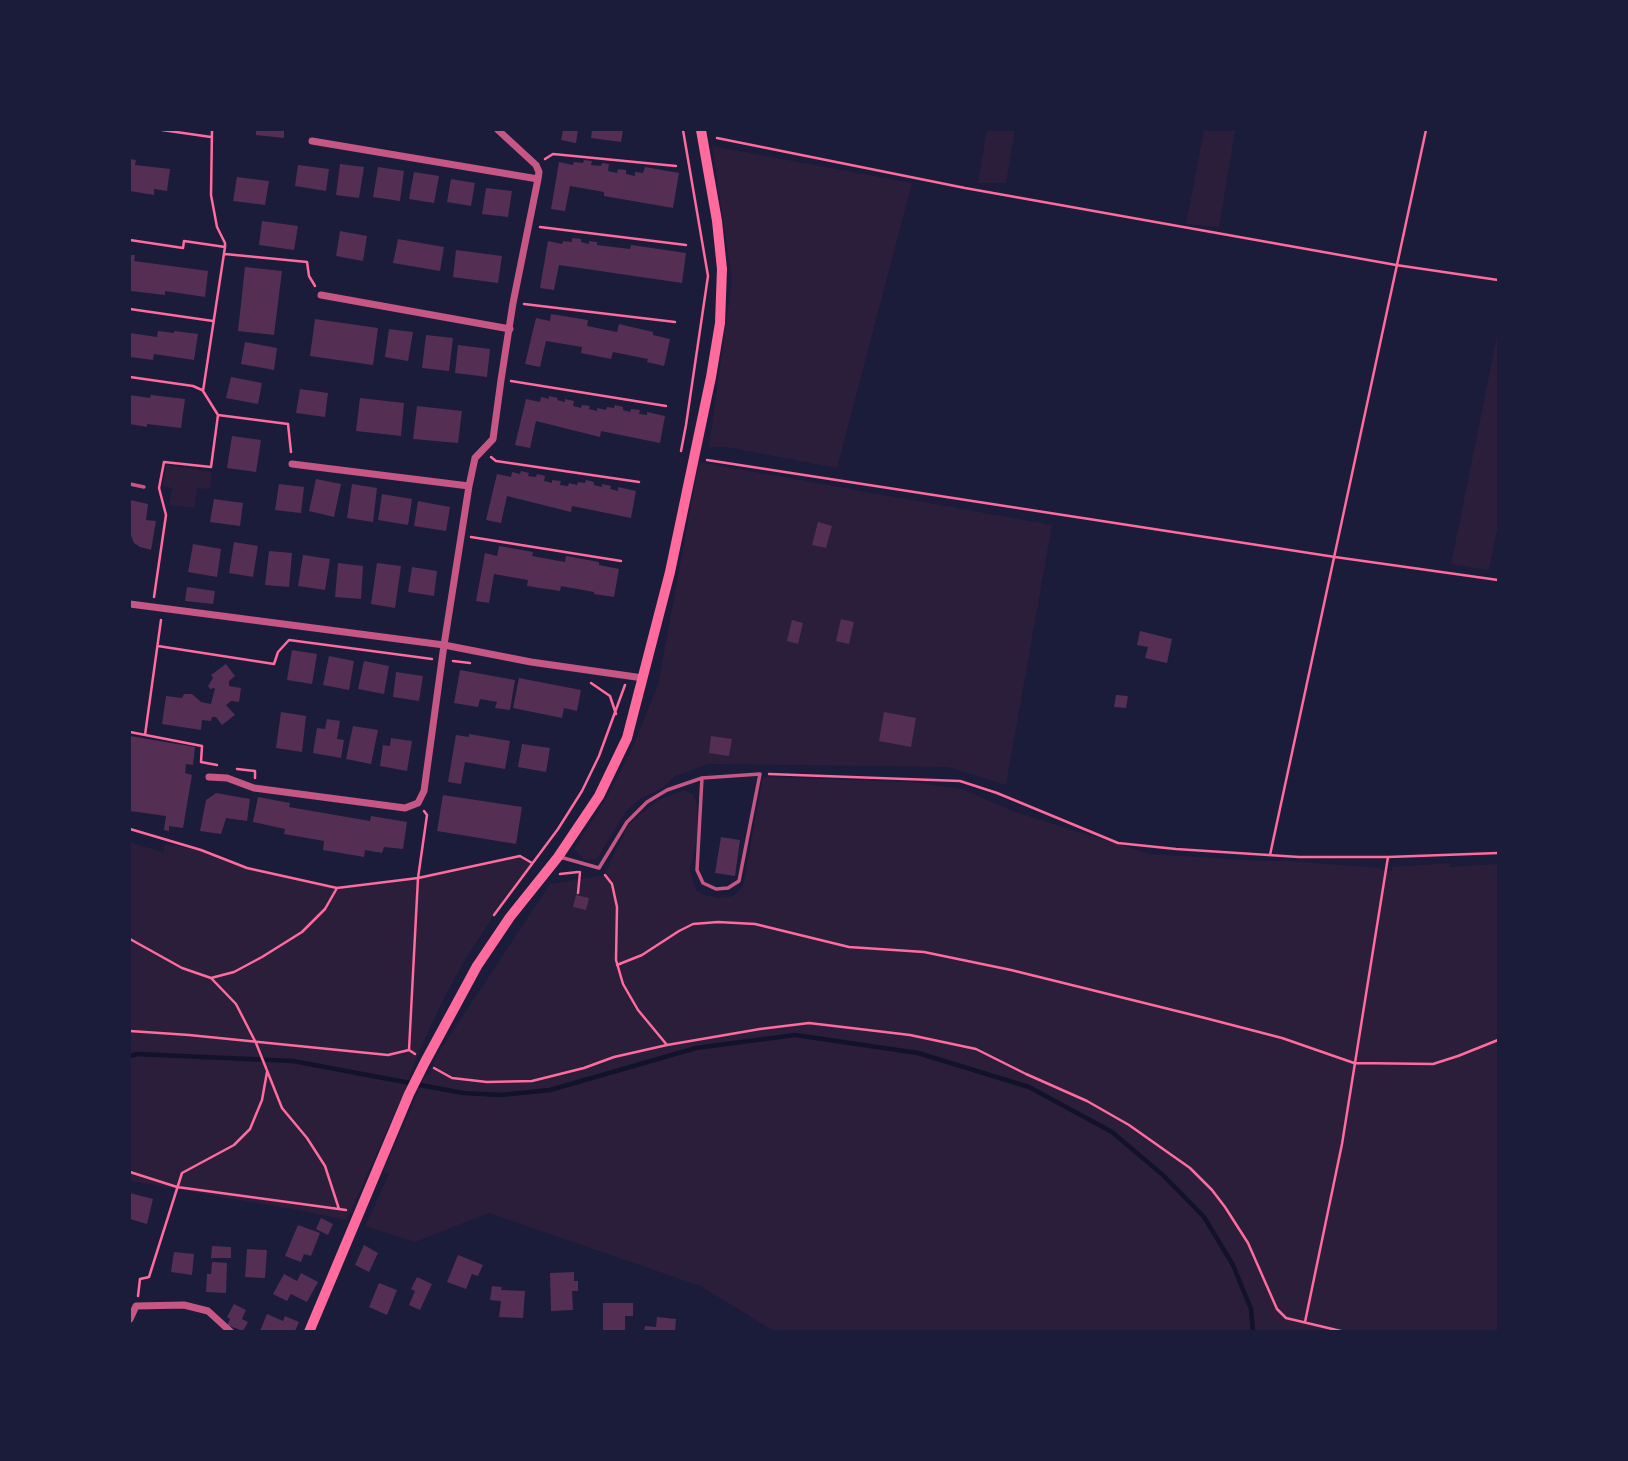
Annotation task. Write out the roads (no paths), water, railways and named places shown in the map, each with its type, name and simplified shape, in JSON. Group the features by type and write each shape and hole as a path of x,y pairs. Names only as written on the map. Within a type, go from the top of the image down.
{"main road":[{"path":"309,1332 422,1067 477,966 510,917 547,873 599,796 627,738 670,572 720,323 722,269 702,132"}],"street":[{"path":"209,777 227,778 254,788 405,808 418,803 424,791 469,486 475,458 493,439 513,303 539,172 536,165 498,130"},
{"path":"312,141 538,179"},
{"path":"321,295 510,329"},
{"path":"292,464 469,486"},
{"path":"130,604 444,645 531,662 643,678"},
{"path":"130,1319 136,1306 184,1305 208,1311 231,1332"}],"lane":[{"path":"130,484 145,487"},
{"path":"558,857 599,868 627,822 647,802 667,790 702,778 760,774 739,881 729,888 716,889 703,883 697,870 702,778"}],"waterway":[{"path":"130,1056 137,1054 293,1061 463,1093 501,1095 550,1090 696,1048 795,1035 918,1053 1029,1087 1112,1132 1164,1176 1204,1217 1233,1265 1251,1309 1253,1332"}]}
